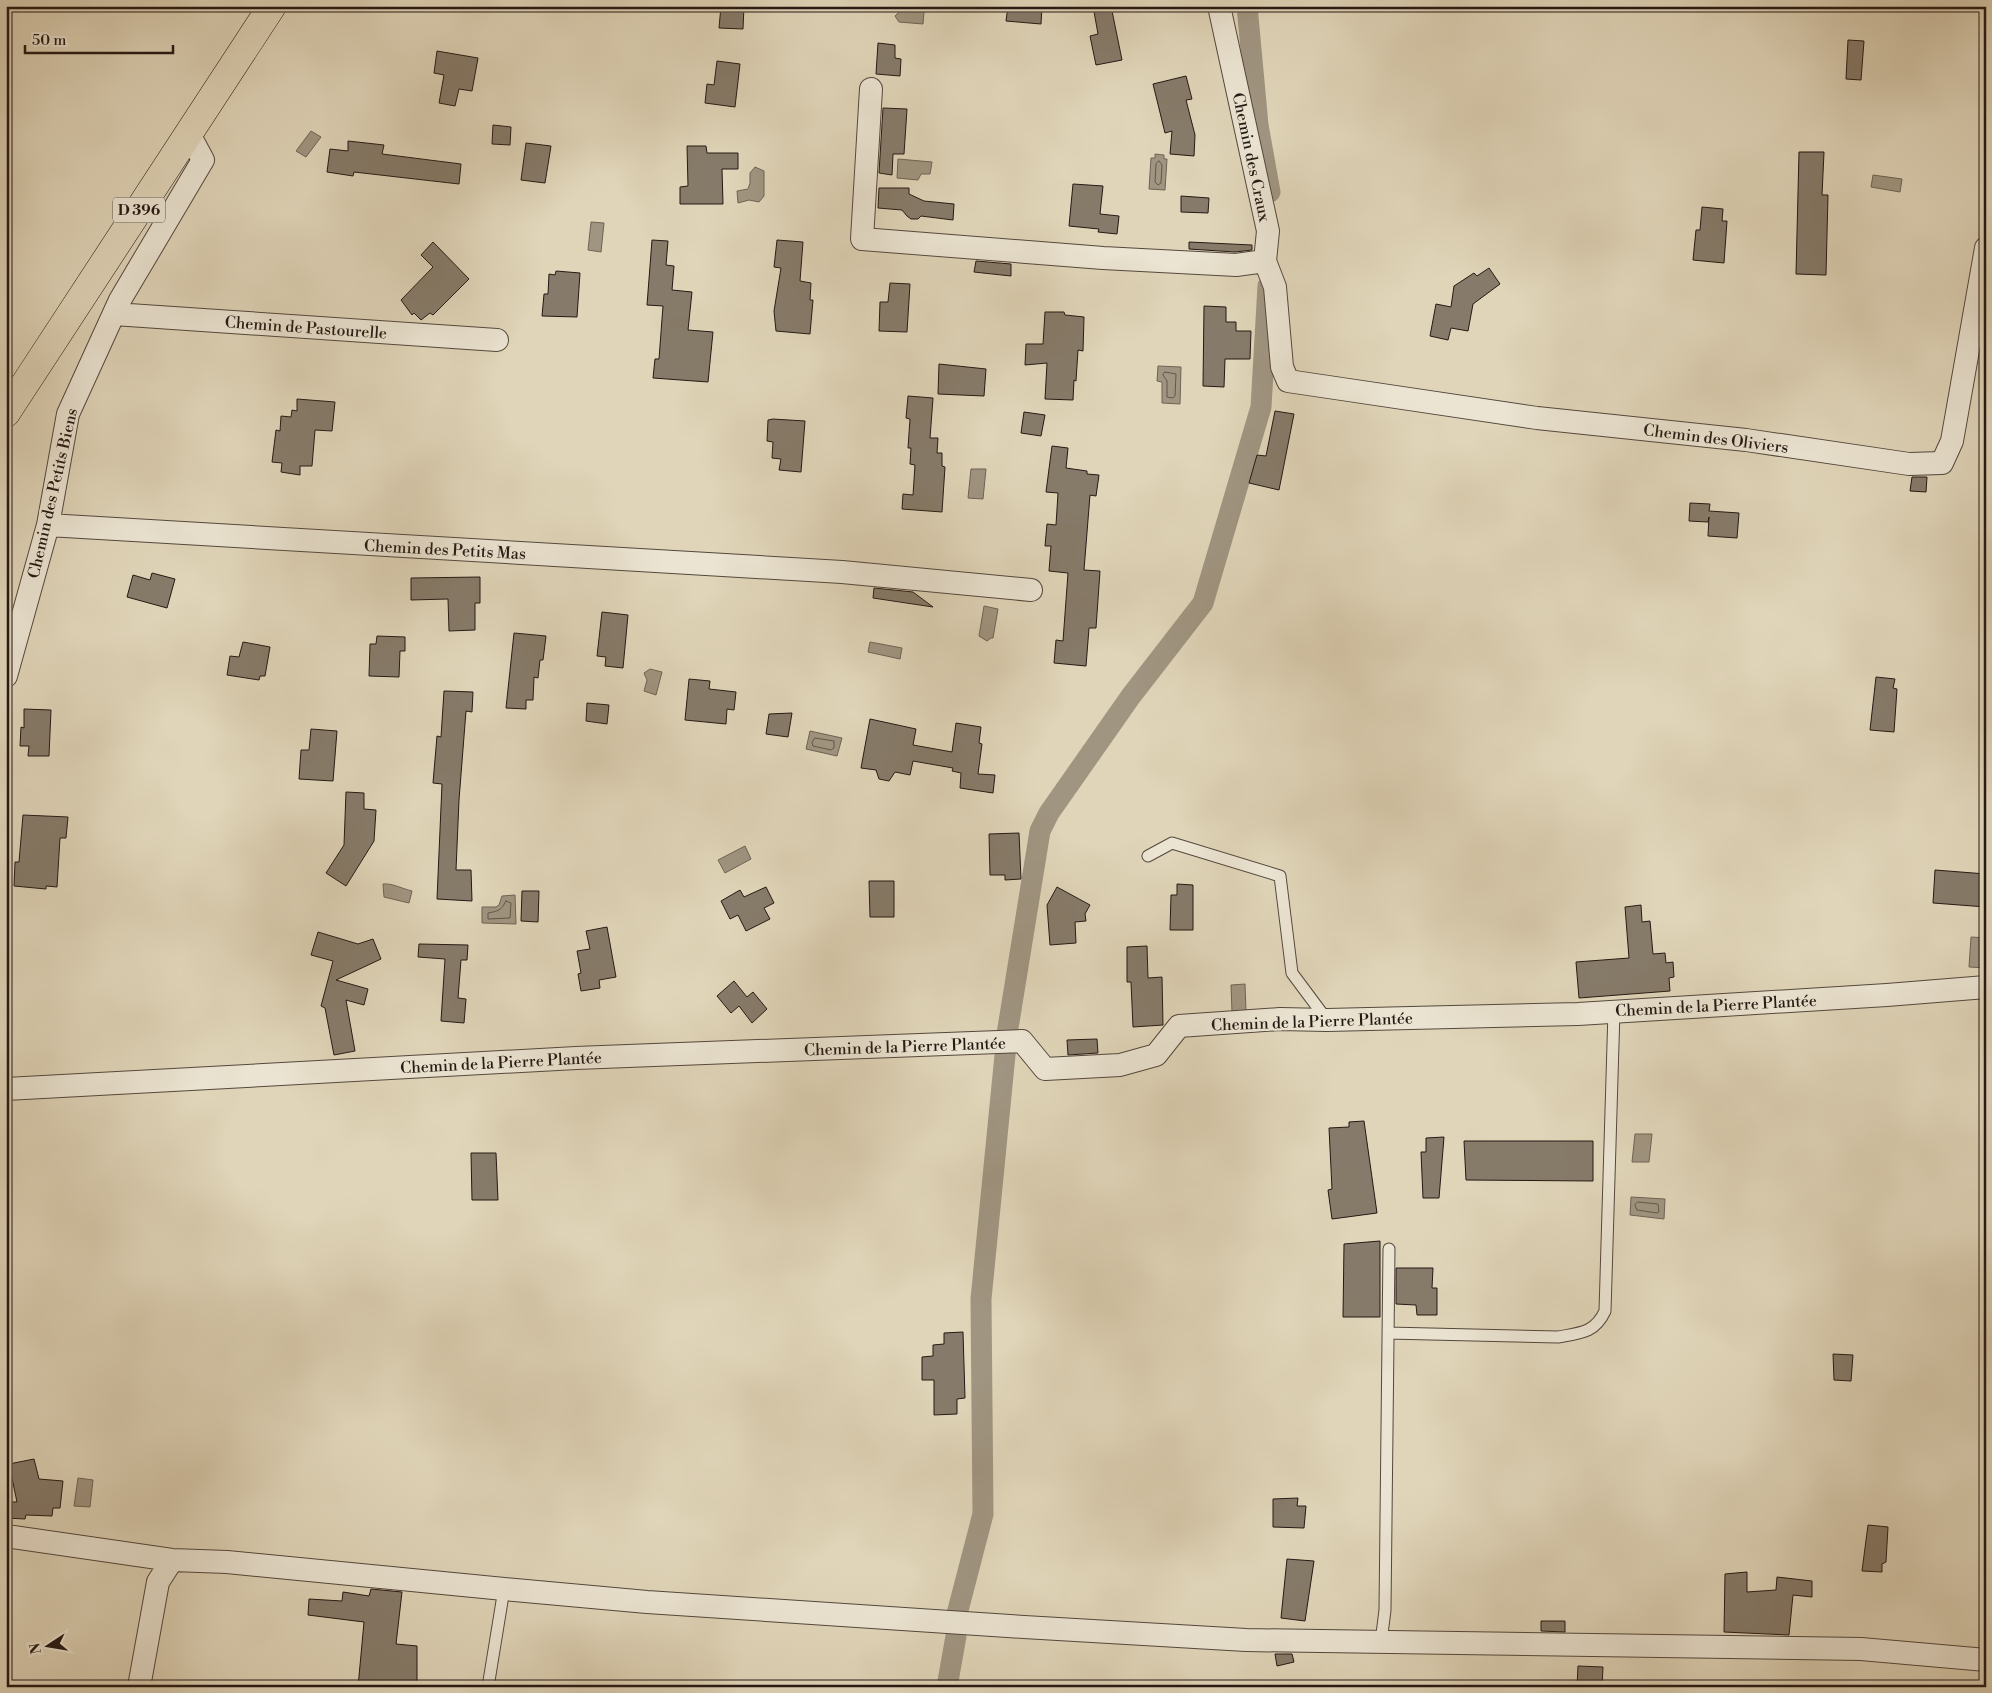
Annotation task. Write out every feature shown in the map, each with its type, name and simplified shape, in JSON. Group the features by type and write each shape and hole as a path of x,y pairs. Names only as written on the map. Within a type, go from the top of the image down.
{"main road":[{"name":"D 396","path":"6,413 272,6"}],"street":[{"name":"Chemin des Craux","path":"1219,6 1268,231 1265,261 1275,287 1282,367"},
{"path":"871,89 862,239 1103,258 1236,265 1265,261"},
{"name":"Chemin des Petits Biens","path":"6,676 48,525 68,414 120,300 203,160 189,134"},
{"name":"Chemin des Oliviers","path":"1282,367 1288,381 1359,393 1537,418 1746,440 1909,464 1942,463 1952,442 1986,248"},
{"name":"Chemin de Pastourelle","path":"114,314 497,340"},
{"name":"Chemin des Petits Mas","path":"48,525 842,572 1031,590"},
{"name":"Chemin de la Pierre Plantée","path":"6,1089 576,1058 1022,1041 1045,1069 1120,1065 1156,1055 1179,1026 1280,1019 1327,1020 1614,1011 1887,995 1986,987"},
{"path":"6,1536 172,1560 227,1562 504,1589 790,1612 1246,1640 1860,1649 1986,1660"},
{"path":"139,1687 158,1582 172,1560"}],"lane":[{"path":"1148,856 1172,843 1280,876 1292,973 1327,1020"},
{"path":"1388,1334 1558,1336 1586,1331 1595,1327 1601,1320 1605,1311 1614,1011"},
{"path":"1381,1642 1385,1610 1389,1249"},
{"path":"488,1687 504,1589"}],"water":[{"path":"900,11 924,12 923,24 899,22 895,16"},
{"path":"311,131 321,137 306,157 296,151"},
{"path":"1155,154 1164,155 1164,159 1167,159 1165,190 1149,189 1151,158 1155,158"},
{"path":"898,159 932,162 930,174 921,174 918,180 897,178"},
{"path":"755,167 764,171 764,196 759,202 749,200 738,203 737,191 748,189 750,173"},
{"path":"1873,175 1902,179 1900,192 1871,187"},
{"path":"591,222 604,223 601,252 588,250"},
{"path":"1158,366 1181,367 1180,404 1162,403 1162,382 1157,381"},
{"path":"971,469 986,469 983,499 968,498"},
{"path":"984,606 998,609 993,638 987,641 979,636"},
{"path":"870,642 902,648 900,659 868,652"},
{"path":"650,669 662,672 656,695 644,691 647,680 644,673"},
{"path":"810,731 842,738 837,756 806,749"},
{"path":"745,846 751,859 725,873 718,860"},
{"path":"383,884 394,885 412,891 409,903 384,897"},
{"path":"515,895 516,924 482,923 482,907 496,907 499,905 502,896"},
{"path":"1971,937 1986,938 1986,968 1969,967"},
{"path":"1245,984 1246,1012 1232,1012 1231,985"},
{"path":"1635,1134 1652,1134 1649,1162 1632,1162"},
{"path":"1631,1197 1665,1199 1664,1219 1630,1215"},
{"path":"78,1478 93,1480 90,1507 74,1506"}],"building":[{"path":"721,6 744,6 743,29 719,28"},
{"path":"1008,6 1042,6 1041,24 1006,21"},
{"path":"1093,6 1111,6 1122,60 1096,65 1090,36 1098,34"},
{"path":"1848,40 1864,41 1861,80 1846,79"},
{"path":"878,43 895,45 895,58 901,59 900,76 876,74"},
{"path":"437,51 478,58 472,91 459,89 455,106 439,103 444,75 434,73"},
{"path":"717,61 740,64 735,107 705,103 707,84 714,85"},
{"path":"1186,76 1192,99 1186,100 1195,135 1194,156 1170,154 1172,131 1165,133 1153,84"},
{"path":"883,108 907,109 904,154 893,154 892,175 879,173"},
{"path":"493,125 511,127 510,145 492,144"},
{"path":"348,141 384,145 382,154 461,164 459,184 354,172 353,176 327,172 330,149 348,151"},
{"path":"526,143 551,146 545,183 521,180"},
{"path":"687,146 706,146 707,153 738,153 738,169 722,169 723,204 680,204 680,187 688,186"},
{"path":"1799,152 1824,152 1822,195 1828,195 1826,275 1796,274"},
{"path":"1073,184 1103,186 1100,214 1119,216 1117,234 1098,232 1099,229 1069,226"},
{"path":"879,188 909,188 909,194 924,201 954,204 953,220 921,216 918,219 911,219 902,210 878,208"},
{"path":"1181,196 1209,198 1208,213 1181,212"},
{"path":"1702,207 1723,209 1722,221 1727,221 1724,263 1693,260 1696,230 1700,230"},
{"path":"652,240 668,241 666,265 674,266 672,290 692,292 688,330 713,332 708,382 653,378 655,359 659,359 663,306 647,305"},
{"path":"777,240 803,242 800,281 811,283 810,300 813,300 810,334 776,331 774,311 781,268 774,267"},
{"path":"433,242 469,279 433,315 430,313 421,320 414,313 412,315 401,300 433,267 421,255"},
{"path":"1189,242 1252,245 1252,250 1235,252 1189,249"},
{"path":"976,261 1011,264 1011,276 974,272"},
{"path":"1489,268 1500,284 1473,304 1468,331 1451,328 1448,340 1430,336 1436,304 1451,307 1454,286 1474,273 1477,276"},
{"path":"556,271 580,273 577,317 542,316 544,294 548,294 549,274 555,275"},
{"path":"890,283 910,284 907,332 879,331 880,302 888,302"},
{"path":"1204,306 1226,307 1226,322 1236,322 1236,331 1251,331 1250,359 1225,359 1224,387 1203,386"},
{"path":"1045,312 1064,312 1065,315 1084,317 1083,351 1078,350 1073,400 1045,399 1047,363 1025,365 1026,344 1043,344"},
{"path":"939,364 986,369 984,396 938,394"},
{"path":"908,396 933,398 930,438 938,438 937,453 942,453 942,466 945,467 942,512 902,509 903,494 913,495 915,465 910,464 911,448 908,448 910,419 906,418"},
{"path":"297,399 335,402 332,431 315,430 312,466 300,466 300,475 281,472 282,463 272,462 276,430 280,431 281,416 291,417 292,410 297,411"},
{"path":"1275,411 1294,414 1279,490 1249,483 1257,455 1266,456"},
{"path":"1024,412 1045,415 1041,436 1021,433"},
{"path":"768,420 805,421 801,472 779,470 781,459 772,458 773,442 767,441"},
{"path":"1052,446 1068,448 1066,468 1087,471 1087,474 1099,475 1096,496 1090,495 1084,570 1100,571 1096,628 1089,628 1086,666 1054,663 1056,640 1063,641 1068,573 1049,571 1051,546 1045,546 1047,524 1056,525 1058,493 1046,492"},
{"path":"1912,477 1927,477 1926,492 1910,491"},
{"path":"1690,503 1710,504 1709,511 1739,513 1737,538 1708,536 1709,517 1708,522 1689,521"},
{"path":"152,573 175,579 167,608 127,597 133,575 150,580"},
{"path":"480,577 480,603 475,603 475,630 449,631 448,599 411,600 411,578"},
{"path":"874,588 913,592 933,607 873,598"},
{"path":"602,612 628,615 623,668 605,666 606,657 597,656"},
{"path":"514,633 546,636 543,660 540,660 538,678 534,677 533,700 526,700 526,709 506,708"},
{"path":"377,636 405,637 405,651 400,651 399,677 369,676 370,644 376,644"},
{"path":"243,642 270,647 265,676 260,676 259,680 227,675 230,656 239,657"},
{"path":"1876,677 1895,679 1893,688 1897,689 1894,732 1870,730"},
{"path":"689,679 710,681 709,689 736,692 734,710 727,709 726,724 685,720"},
{"path":"444,691 473,692 472,712 466,711 456,870 471,870 472,901 437,899 442,784 433,783 437,736 441,737"},
{"path":"587,703 609,705 607,724 586,721"},
{"path":"24,709 51,710 49,756 28,756 29,746 20,746 21,727 24,728"},
{"path":"792,713 788,737 766,734 769,714"},
{"path":"870,719 916,729 913,745 952,752 956,723 981,727 979,743 982,744 978,774 995,775 993,793 960,788 961,773 952,771 953,768 913,761 910,775 895,772 889,781 879,779 876,770 861,768"},
{"path":"311,729 337,731 333,781 299,779 301,750 309,750"},
{"path":"346,792 364,793 364,809 376,810 374,841 346,886 326,873 344,845"},
{"path":"23,815 68,817 66,838 60,838 57,887 46,886 46,889 14,886 15,862 19,862"},
{"path":"1019,833 1021,879 1005,880 1005,875 990,875 989,834"},
{"path":"1935,870 1986,874 1986,907 1933,903"},
{"path":"869,881 894,881 894,917 870,917"},
{"path":"1177,884 1193,885 1193,930 1170,930 1171,895 1177,895"},
{"path":"766,887 774,903 764,908 770,919 746,931 738,915 730,919 721,901 740,890 744,897"},
{"path":"1057,887 1090,905 1085,914 1086,921 1075,922 1076,943 1050,945 1047,905"},
{"path":"522,891 539,891 538,922 521,921"},
{"path":"1641,905 1642,922 1650,921 1653,954 1665,953 1666,963 1673,962 1674,977 1669,978 1670,991 1579,998 1576,962 1629,958 1625,907"},
{"path":"607,927 616,977 599,980 600,988 581,991 578,974 581,973 577,951 590,949 586,931"},
{"path":"318,932 358,944 373,939 381,959 336,980 368,989 364,1005 346,1000 355,1051 334,1055 325,1008 321,1006 333,961 311,955"},
{"path":"419,944 468,945 467,960 461,960 458,998 466,999 464,1023 441,1021 445,959 418,957"},
{"path":"1147,946 1148,978 1162,977 1163,1025 1133,1027 1131,982 1127,982 1127,947"},
{"path":"734,981 747,997 753,992 767,1009 752,1023 739,1006 731,1013 717,996"},
{"path":"1097,1039 1098,1053 1068,1055 1067,1040"},
{"path":"1364,1121 1377,1213 1332,1219 1328,1190 1332,1189 1329,1128 1349,1127 1349,1122"},
{"path":"1444,1137 1439,1198 1423,1198 1421,1152 1426,1152 1426,1138"},
{"path":"1464,1141 1593,1141 1593,1181 1466,1180"},
{"path":"471,1153 496,1153 498,1200 472,1200"},
{"path":"1380,1241 1380,1317 1343,1317 1344,1244"},
{"path":"1396,1268 1433,1268 1432,1288 1437,1288 1437,1315 1417,1315 1416,1305 1396,1304"},
{"path":"963,1332 965,1398 957,1399 957,1414 934,1415 934,1380 922,1380 922,1357 933,1356 933,1345 944,1344 944,1333"},
{"path":"1833,1354 1853,1355 1851,1381 1834,1380"},
{"path":"34,1459 39,1479 63,1481 60,1508 53,1508 52,1516 26,1515 25,1519 6,1518 6,1502 17,1502 9,1464"},
{"path":"1298,1498 1297,1506 1306,1506 1304,1528 1273,1527 1273,1499"},
{"path":"1868,1525 1888,1527 1886,1562 1882,1564 1882,1572 1862,1571"},
{"path":"1287,1559 1314,1561 1305,1621 1281,1618"},
{"path":"1747,1572 1747,1592 1776,1590 1777,1577 1812,1581 1812,1597 1793,1595 1789,1635 1724,1632 1725,1574"},
{"path":"371,1589 402,1592 396,1644 417,1646 417,1687 358,1687 364,1622 308,1615 309,1599 342,1601 343,1592 369,1596"},
{"path":"1541,1621 1565,1621 1565,1632 1541,1631"},
{"path":"1275,1654 1292,1654 1294,1662 1277,1666"},
{"path":"1578,1666 1603,1667 1602,1687 1577,1687"}],"waterway":[{"path":"1247,6 1258,125 1270,192"},
{"path":"1007,1034 1040,831 1049,813 1131,696 1203,603 1261,407 1268,286"},
{"path":"957,1614 983,1514 981,1299 1006,1045"},
{"path":"947,1687 956,1636"}]}
